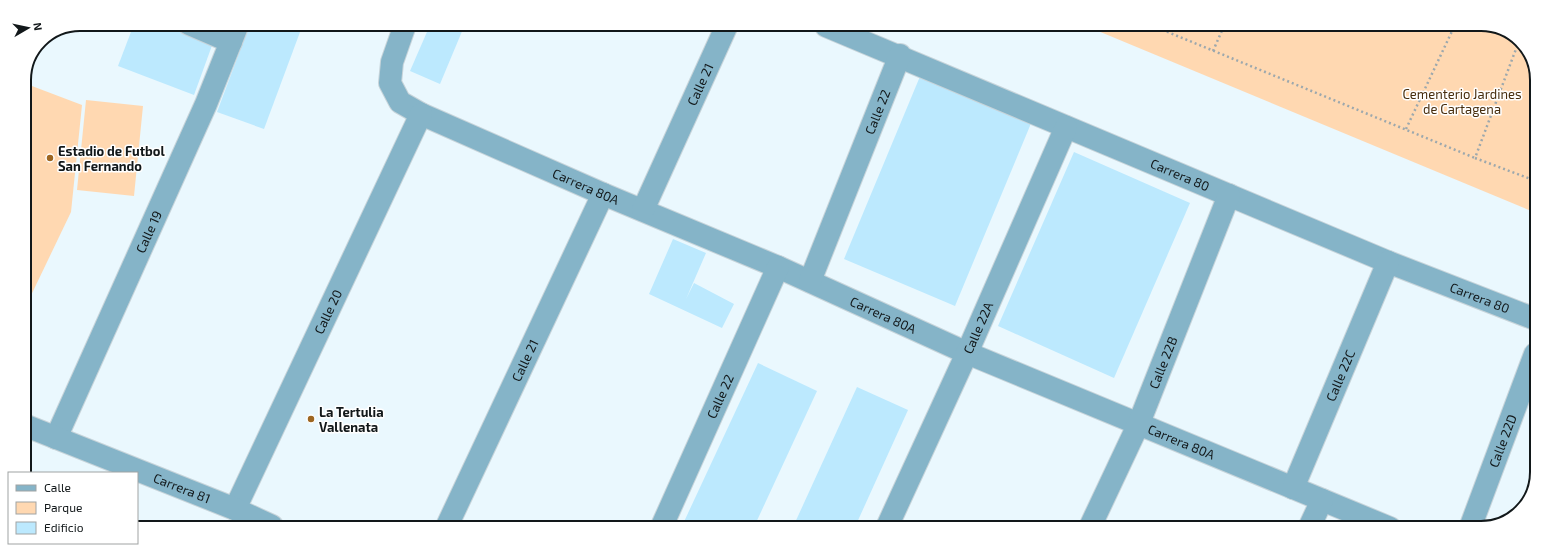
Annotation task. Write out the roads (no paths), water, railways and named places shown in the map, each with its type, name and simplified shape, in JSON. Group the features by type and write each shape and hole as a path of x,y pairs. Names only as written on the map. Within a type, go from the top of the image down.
{"street":[{"path":"225,31 235,33"},
{"name":"Carrera 80A","path":"404,31 392,62 390,84 400,102 420,114 603,194 778,267 967,353 1373,521"},
{"name":"Calle 21","path":"643,210 724,31"},
{"name":"Carrera 80","path":"838,31 1388,262 1530,317"},
{"name":"Calle 19","path":"56,438 206,104 235,33"},
{"name":"Calle 22","path":"810,281 900,56"},
{"name":"Calle 20","path":"235,509 420,114"},
{"name":"Calle 22A","path":"890,521 967,353 1066,127"},
{"name":"Calle 21","path":"449,521 603,194"},
{"name":"Calle 22B","path":"1093,521 1138,423 1229,195"},
{"name":"Calle 22C","path":"1293,488 1388,262"},
{"name":"Calle 22","path":"664,521 778,267"},
{"name":"Calle 22D","path":"1473,521 1530,367"},
{"name":"Carrera 81","path":"31,428 138,472 235,509 261,521"},
{"path":"1312,521 1322,500"}],"place":[{"name":"Estadio de Futbol San Fernando","path":"50,158"},
{"name":"La Tertulia Vallenata","path":"311,419"}],"park label":[{"name":"Cementerio Jardines de Cartagena","path":"1462,102"}]}
